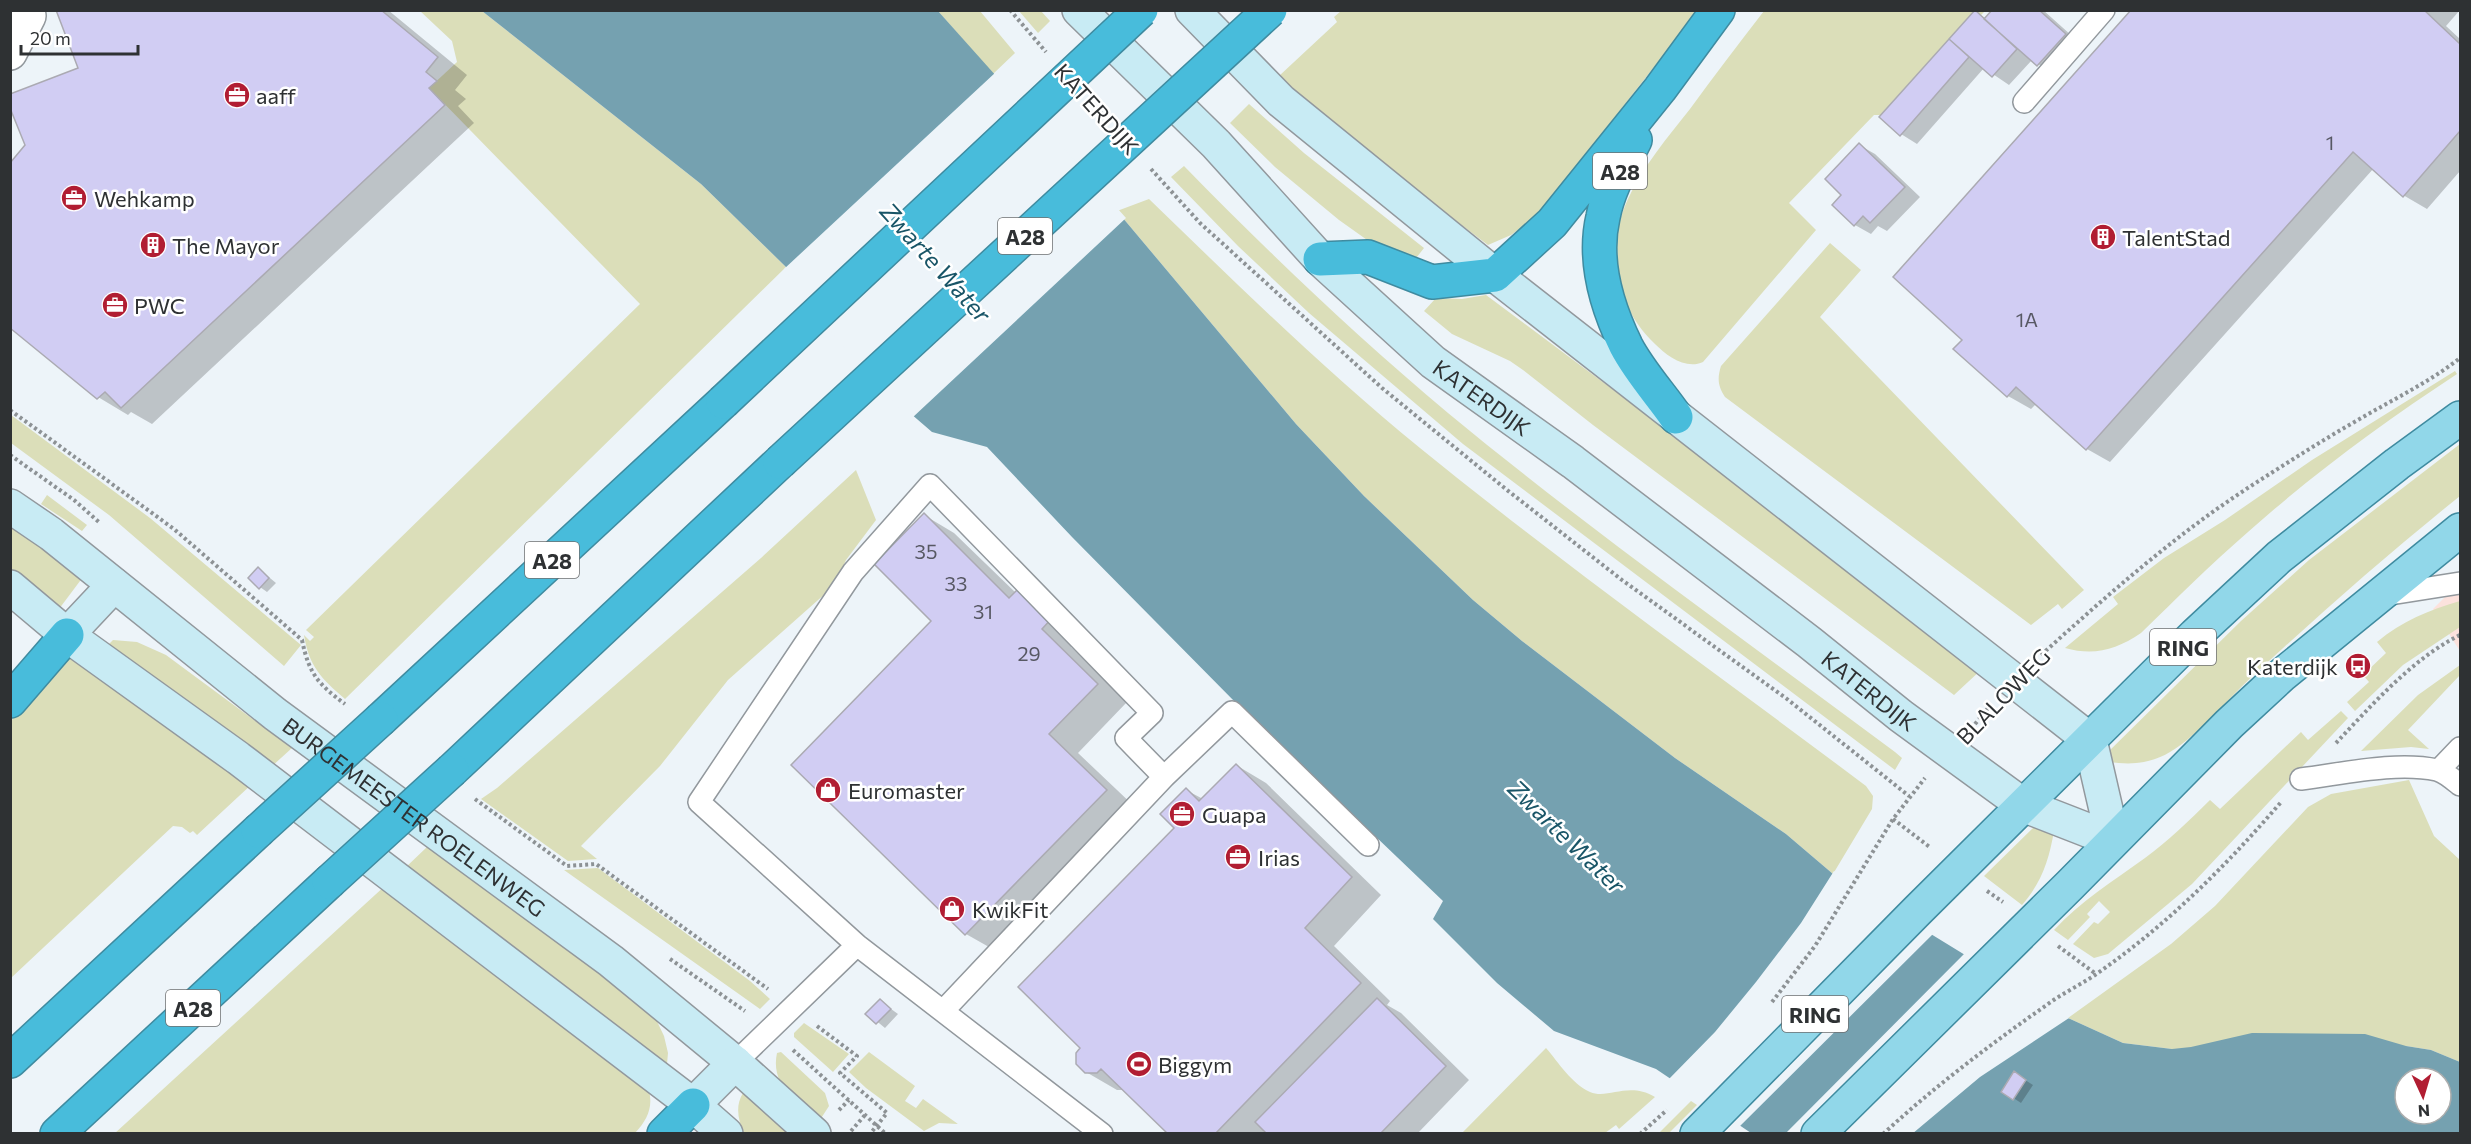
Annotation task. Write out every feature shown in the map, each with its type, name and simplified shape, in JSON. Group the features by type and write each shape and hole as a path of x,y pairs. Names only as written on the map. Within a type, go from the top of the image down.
{"highway":[{"name":"A28","path":"10,1061 723,402 1141,10"},
{"name":"A28","path":"57,1134 1270,10"},
{"name":"A28","path":"1495,275 1552,223 1660,89 1718,10"},
{"name":"A28","path":"1660,89 1618,176 1602,217 1599,258 1607,299 1627,347 1676,417"},
{"path":"1320,259 1368,257 1432,282 1495,275"},
{"path":"10,701 67,635"},
{"path":"664,1134 693,1105"}],"main road":[{"name":"KATERDIJK","path":"1079,10 1216,144 1320,259 1433,362 1573,462 1949,753 2023,805 2113,840"},
{"path":"1192,10 1281,101 1495,275 2091,740 2113,840"},
{"name":"RING","path":"1705,1126 1917,911 2195,635 2279,557 2397,464 2460,418"},
{"name":"BURGEMEESTER ROELENWEG","path":"10,506 51,534 275,714 611,961 735,1064 814,1134"},
{"path":"1818,1134 2229,724 2282,675 2460,530"},
{"path":"67,635 114,585"},
{"path":"10,587 67,635 238,758 693,1105 726,1134"},
{"path":"693,1105 735,1064"}],"street":[{"path":"10,53 30,16 28,10"}],"lane":[{"path":"2024,102 2104,10"},
{"path":"1102,1134 857,945 699,802 853,572 930,485 1152,713 1126,738 1164,777"},
{"path":"2377,596 2460,583"},
{"path":"943,1011 1164,777 1232,712 1368,845"},
{"path":"2439,770 2460,748"},
{"path":"2301,779 2375,770 2439,770 2460,785"},
{"path":"735,1064 857,945"}],"path":[{"name":"KATERDIJK","path":"1010,10 1048,54"},
{"name":"KATERDIJK","path":"1088,99 1104,117"},
{"name":"KATERDIJK","path":"1144,161 1200,224 1382,388 1578,545 1802,710 1910,796"},
{"name":"BLALOWEG","path":"1767,1008 1815,946 1860,871 1910,796 2013,679 2108,594 2175,540 2254,484 2360,418 2445,370 2460,358"},
{"path":"1883,1134 1923,1097 2049,1003 2096,974 2203,887 2237,853 2301,779 2401,678 2460,635"},
{"path":"1893,819 2096,974"},
{"path":"770,1029 886,1134"},
{"path":"1640,1134 1676,1103"},
{"path":"848,1134 865,1115"}],"shaded area":[{"path":"2460,582 2460,651 2433,609"}],"green space":[{"path":"420,11 482,11 701,184 786,267 345,699 323,678 313,664 304,635 310,641 314,637 306,630 640,304 429,88 457,62 452,41"},
{"path":"938,11 980,11 1015,53 993,74"},
{"path":"1019,11 1041,11 1050,21 1038,33"},
{"path":"1341,11 1698,11 1538,215 1511,235 1488,245 1382,163 1279,76 1337,22 1334,17"},
{"path":"1764,11 1985,11 1884,115 1874,115 1789,203 1816,230 1703,362 1684,363 1665,353 1655,344 1641,329 1631,312 1618,276 1615,257 1616,237 1628,199 1648,163"},
{"path":"1249,104 1304,153 1424,248 1413,262 1377,247 1339,220 1275,167 1230,123"},
{"path":"1184,166 1379,354 1448,413 1613,543 1895,752 1902,758 1895,770 1463,444 1309,313 1238,246 1171,177"},
{"path":"1149,199 1315,357 1420,448 1585,577 1866,786 1873,796 1872,809 1833,874 1786,834 1675,758 1522,641 1473,600 1364,496 1296,424 1117,211"},
{"path":"1830,243 1861,270 1820,317 2084,590 2062,609 2058,604 2031,625 1725,397 1719,382 1721,366"},
{"path":"1486,295 1982,665 1982,669 1954,695 1523,370 1510,361 1452,334 1424,311 1436,298 1462,299"},
{"path":"2455,371 2457,374 2350,449 2298,490 2221,556 2141,633 2123,644 2104,650 2086,651 2065,648 2118,604 2113,597 2164,558 2225,520 2312,460"},
{"path":"11,415 150,518 301,645 284,666 109,515 11,443"},
{"path":"2460,444 2460,496 2332,604 2181,745 2163,756 2148,761 2109,762 2104,756 2241,621 2309,560"},
{"path":"856,470 876,520 846,560 835,585 728,680 660,766 581,846 597,859 568,861 481,799 497,788 761,558"},
{"path":"47,495 87,525 82,531 41,504"},
{"path":"11,523 83,577 59,609 11,577"},
{"path":"2460,601 2460,627 2403,665 2355,711 2347,702 2369,682 2363,675 2386,653 2377,642 2416,617"},
{"path":"113,640 137,642 166,655 292,748 270,768 108,645"},
{"path":"66,659 73,659 252,784 197,835 193,831 190,833 182,827 173,826 11,978 11,721 50,668"},
{"path":"2460,665 2460,675 2408,730 2429,749 2411,747 2361,751 2418,695"},
{"path":"2341,711 2348,718 2192,884 2108,954 2094,958 2073,944 2094,922 2098,924 2110,912 2099,901 2087,914 2090,917 2068,940 2054,930 2086,901 2162,845 2210,800 2220,809 2301,732 2308,740"},
{"path":"2409,780 2434,836 2460,860 2460,1062 2431,1050 2406,1046 2172,1049 2123,1043 2068,1018 2171,944 2215,906 2308,807 2331,794"},
{"path":"2036,825 2054,831 2044,870 2035,888 2022,905 1984,876"},
{"path":"427,847 582,949 654,1015 664,1036 668,1053 667,1064 665,1066 405,868"},
{"path":"598,868 750,981 770,999 760,1009 564,870"},
{"path":"387,884 648,1087 649,1112 635,1133 114,1134"},
{"path":"804,1023 849,1054 833,1072 794,1037 794,1033"},
{"path":"1546,1048 1571,1078 1590,1092 1604,1094 1627,1090 1655,1097 1619,1129 1616,1125 1605,1133 1462,1133"},
{"path":"781,1052 825,1093 829,1106 818,1123 781,1084 776,1065 777,1053"},
{"path":"869,1052 915,1086 905,1101 916,1108 923,1099 958,1124 939,1123 924,1131 866,1088 849,1072"},
{"path":"743,1093 797,1133 744,1133 738,1113"},
{"path":"1691,1101 1697,1105 1669,1133 1659,1133"}],"water":[{"name":"Zwarte Water","path":"482,11 938,11 1117,211 1296,424 1364,496 1473,600 1522,641 1675,758 1786,834 1833,874 2068,1018 2123,1043 2172,1049 2252,1033 2365,1034 2406,1046 2431,1050 2460,1062 2460,1133 1751,1133 1656,1069 1554,1031 1497,983 1433,919 1443,901 1236,703 1072,537 987,447 932,432 903,407 786,267 701,184"}],"pier":[{"path":"996,72 1126,218 912,418 900,409 836,338 784,269"},
{"path":"1834,871 1934,933 1737,1129 1668,1080 1715,1032 1756,982 1801,923"},
{"path":"1966,952 2051,1004 2069,1018 1980,1077 1912,1134 1786,1133"}],"building":[{"name":"The Mayor","path":"56,10 381,10 438,57 426,72 437,81 429,88 445,105 121,408 105,392 97,399 10,328 10,163 25,145 10,108 10,94 78,68"},
{"path":"1975,10 2017,49 1992,77 1949,39"},
{"path":"1992,10 2039,10 2066,34 2037,66 1984,19"},
{"name":"TalentStad","path":"2131,10 2424,10 2460,44 2460,131 2403,197 2353,152 2086,450 2016,387 2007,397 1953,349 1962,340 1893,277"},
{"path":"1949,39 1969,57 1900,136 1879,117"},
{"path":"1859,143 1905,187 1870,223 1863,216 1854,226 1832,205 1841,195 1825,179"},
{"path":"924,513 1009,598 1021,586 1053,617 1042,629 1098,684 1049,734 1107,790 965,935 791,765 931,621 874,564"},
{"path":"258,567 269,578 259,589 248,578"},
{"path":"1236,764 1352,877 1305,928 1361,983 1215,1134 1168,1134 1101,1069 1097,1073 1085,1073 1076,1064 1076,1053 1080,1048 1018,987 1174,828 1160,814 1186,788 1199,801"},
{"path":"1377,998 1446,1066 1380,1134 1267,1134 1255,1122"},
{"path":"880,999 891,1009 876,1024 865,1014"},
{"path":"2014,1071 2026,1080 2013,1100 2001,1092"}],"place":[{"name":"aaff","path":"237,95"},
{"name":"Wehkamp","path":"74,198"},
{"name":"TalentStad","path":"2103,237"},
{"name":"The Mayor","path":"153,245"},
{"name":"PWC","path":"115,305"},
{"name":"Katerdijk","path":"2358,666"},
{"name":"Euromaster","path":"828,790"},
{"name":"Guapa","path":"1182,814"},
{"name":"Irias","path":"1238,857"},
{"name":"KwikFit","path":"952,909"},
{"name":"Biggym","path":"1139,1064"}]}
